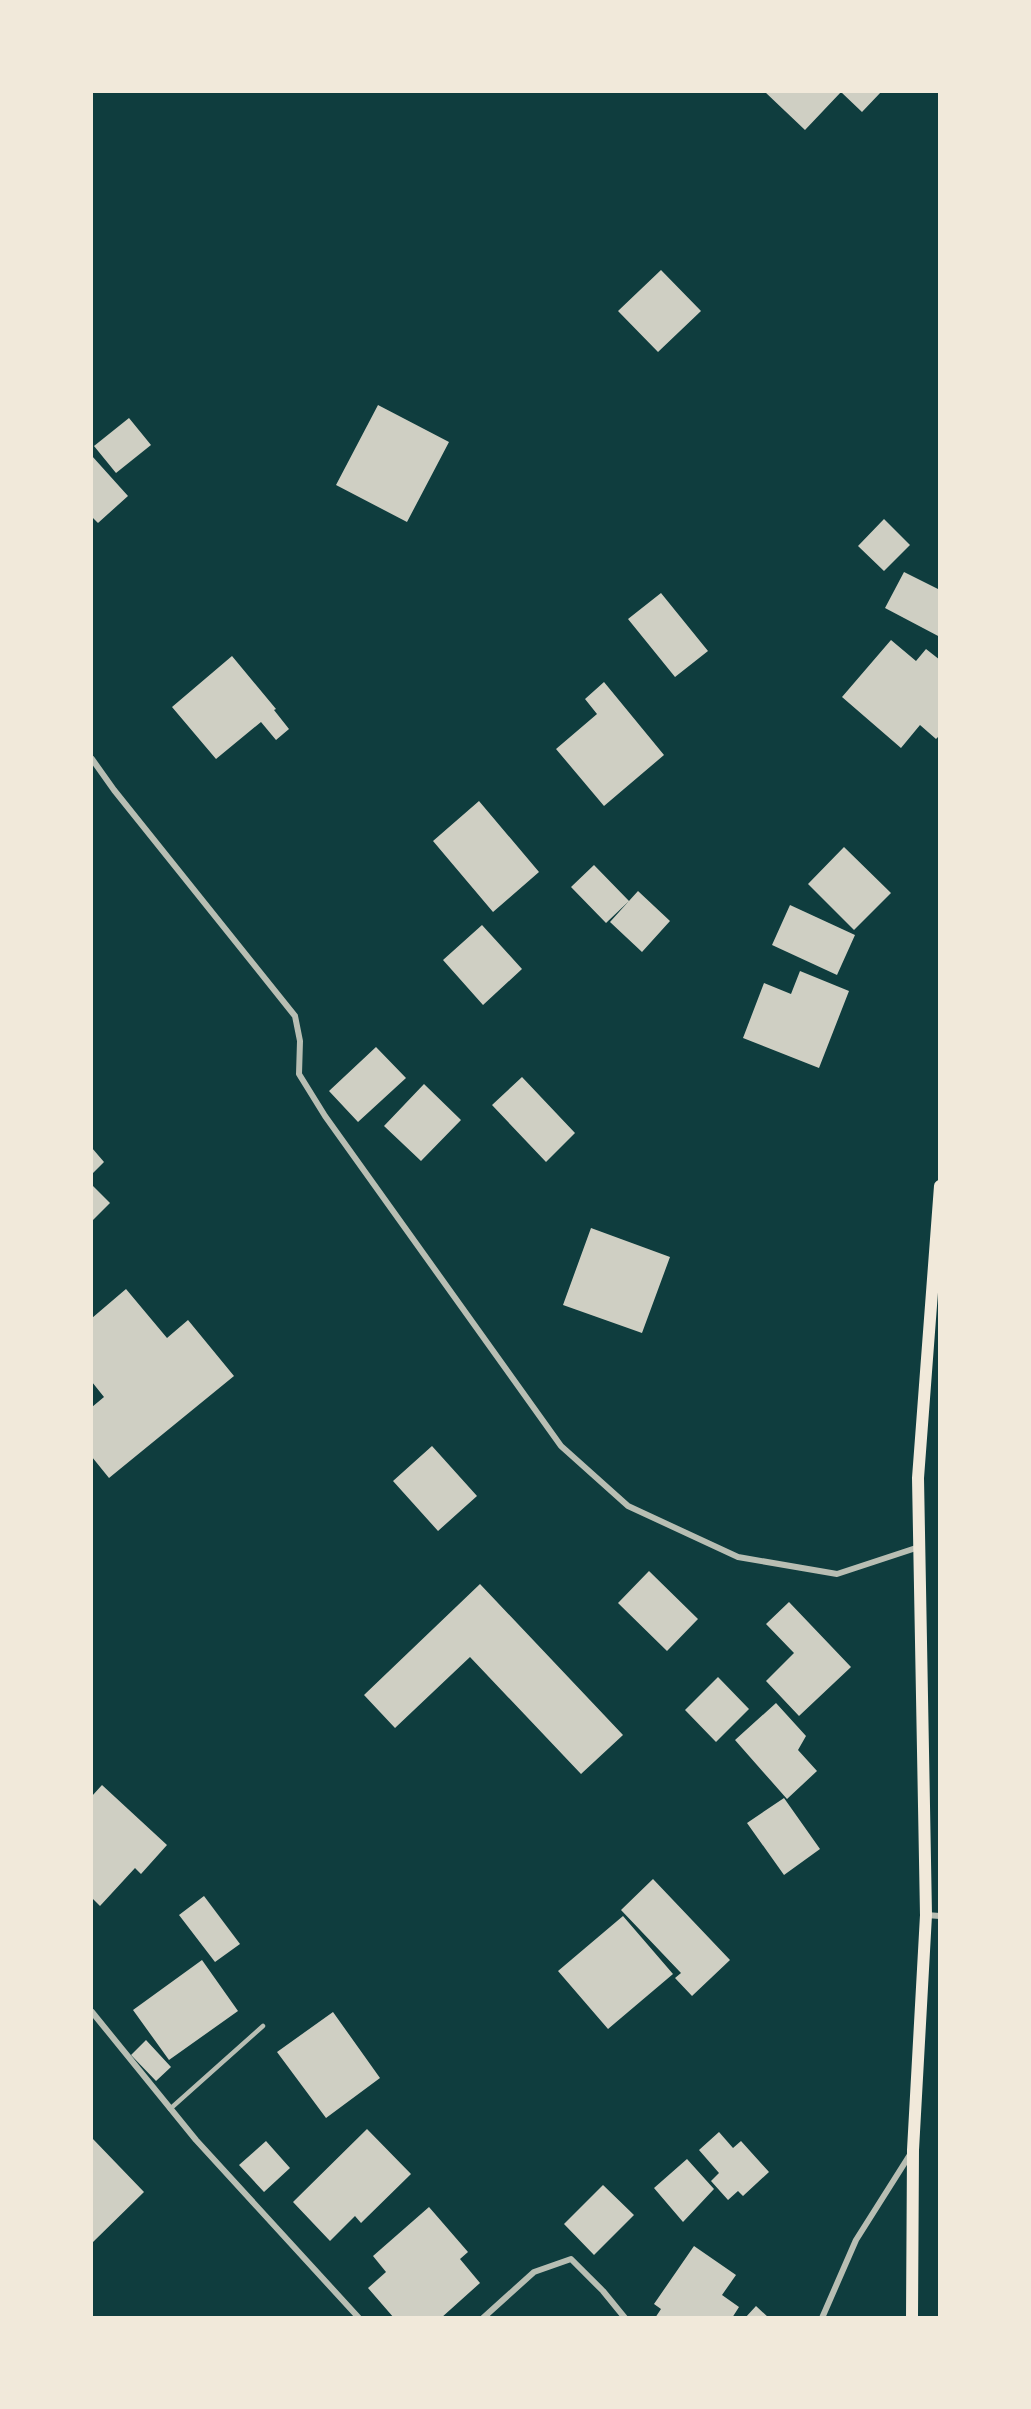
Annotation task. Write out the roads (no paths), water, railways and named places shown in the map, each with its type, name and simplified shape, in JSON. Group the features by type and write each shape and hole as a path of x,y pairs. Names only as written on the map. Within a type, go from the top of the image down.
{"main road":[{"path":"912,2318 913,2150 926,1916 918,1478 939,1186"}],"street":[{"path":"92,759 114,790 295,1016 300,1041 298,1074 319,1108 561,1446 628,1506 738,1557 837,1574 919,1547"},
{"path":"926,1916 939,1916"},
{"path":"92,2012 196,2140 359,2318"},
{"path":"822,2318 856,2240 913,2150"},
{"path":"483,2318 534,2272 571,2259 603,2290 625,2318"}],"lane":[{"path":"170,2109 263,2026"}]}
